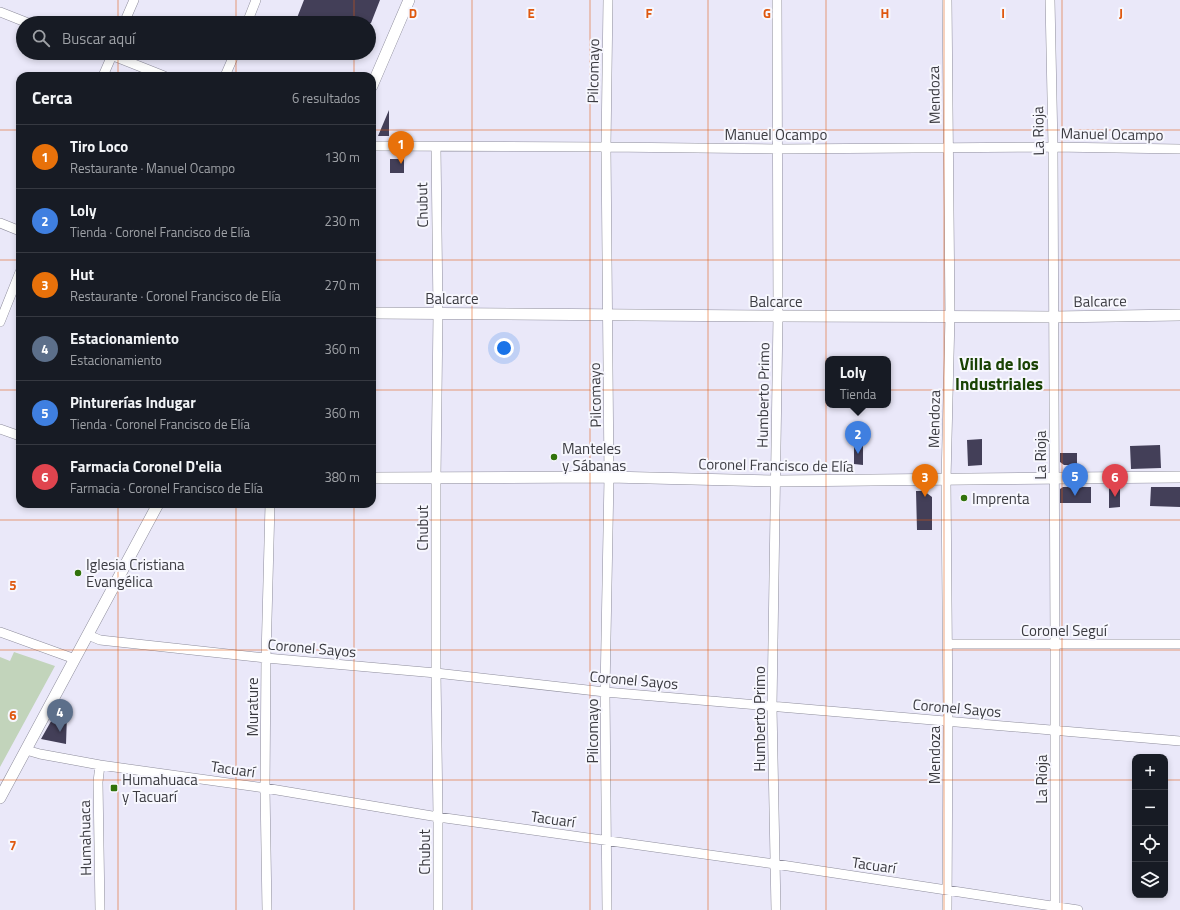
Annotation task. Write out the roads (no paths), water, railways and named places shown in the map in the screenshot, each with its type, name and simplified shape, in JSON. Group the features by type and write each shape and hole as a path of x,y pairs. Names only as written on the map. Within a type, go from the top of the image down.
{"street":[{"path":"127,16 134,0"},
{"path":"250,16 256,0"},
{"path":"376,77 409,0"},
{"name":"Pilcomayo","path":"607,910 606,692 609,477 606,147 608,0"},
{"name":"Humberto Primo","path":"776,910 772,706 778,316 777,0"},
{"name":"Mendoza","path":"947,0 950,316 946,480 948,644 947,910"},
{"name":"La Rioja","path":"1050,0 1053,147 1055,909"},
{"path":"0,12 16,18"},
{"path":"104,72 108,60"},
{"path":"125,60 154,72"},
{"path":"227,72 231,60"},
{"name":"Manuel Ocampo","path":"376,146 778,149 1053,147 1180,149"},
{"name":"Chubut","path":"436,147 438,313 436,478 438,910"},
{"path":"0,223 16,229"},
{"path":"0,322 16,282"},
{"name":"Balcarce","path":"376,313 1053,317 1180,315"},
{"path":"0,429 16,435"},
{"name":"Coronel Francisco de Elía","path":"376,478 609,477 776,481 1180,477"},
{"path":"0,798 156,508"},
{"name":"Murature","path":"267,910 265,788 266,658 270,508"},
{"path":"0,632 75,659"},
{"name":"Coronel Sayos","path":"88,635 100,640 266,658 436,673 606,692 1180,741"},
{"name":"Coronel Seguí","path":"948,644 1180,644"},
{"name":"Tacuarí","path":"26,750 100,766 265,788 438,817 775,864 947,890 1055,909 1078,910"},
{"name":"Humahuaca","path":"100,766 98,782 100,910"}],"place":[{"name":"Tiro Loco","path":"401,164"},
{"name":"Loly","path":"858,454"},
{"name":"Manteles y Sábanas","path":"554,457"},
{"name":"Pinturerías Indugar","path":"1075,496"},
{"name":"Hut","path":"925,497"},
{"name":"Farmacia Coronel D'elia","path":"1115,497"},
{"name":"Imprenta","path":"964,498"},
{"name":"Iglesia Cristiana Evangélica","path":"78,573"},
{"name":"Estacionamiento","path":"60,732"},
{"name":"Humahuaca y Tacuarí","path":"114,788"}],"district":[{"name":"Villa de los Industriales","path":"999,374"}]}
